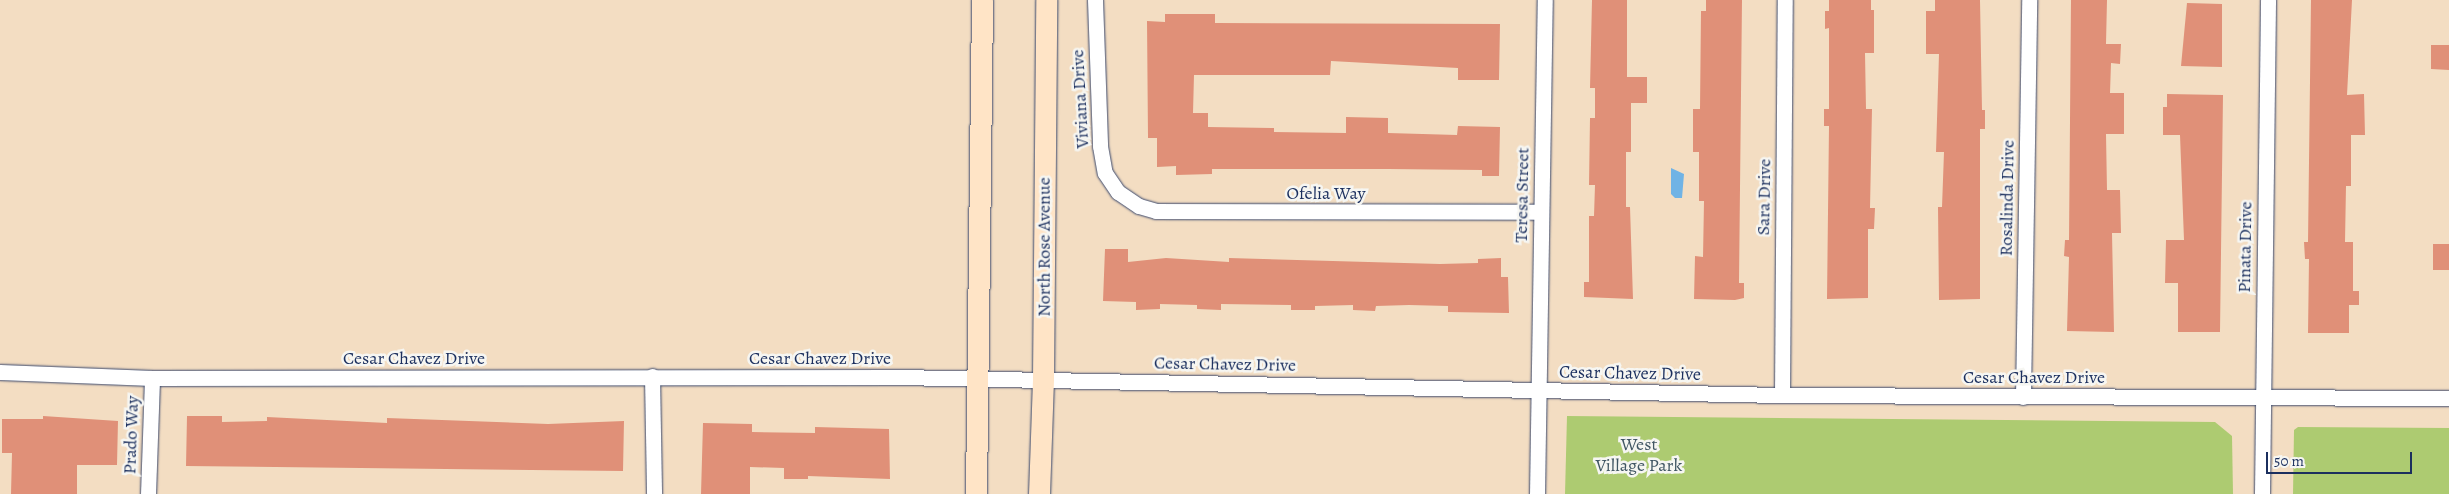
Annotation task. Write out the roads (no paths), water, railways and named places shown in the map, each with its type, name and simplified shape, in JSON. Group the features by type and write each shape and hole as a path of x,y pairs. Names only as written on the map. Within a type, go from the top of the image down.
{"main road":[{"path":"976,494 980,378 982,0"},
{"name":"North Rose Avenue","path":"1039,494 1043,379 1046,0"}],"street":[{"name":"Viviana Drive","path":"1095,0 1100,146 1105,173 1118,192"},
{"name":"Teresa Street","path":"1537,494 1538,390 1541,360 1540,212 1545,0"},
{"name":"Sara Drive","path":"1782,394 1785,0"},
{"name":"Rosalinda Drive","path":"2023,397 2029,0"},
{"name":"Pinata Drive","path":"2262,494 2268,0"},
{"name":"Ofelia Way","path":"1118,192 1139,206 1156,211 1540,212"},
{"name":"Cesar Chavez Drive","path":"0,372 152,378 652,376 980,378 1782,394 2023,397 2262,396 2449,398"},
{"path":"652,376 654,494"},
{"name":"Prado Way","path":"148,494 152,378"}],"water":[{"path":"1671,168 1684,174 1682,198 1675,198 1671,194"}],"park label":[{"name":"West Village Park","path":"1639,455"}]}
